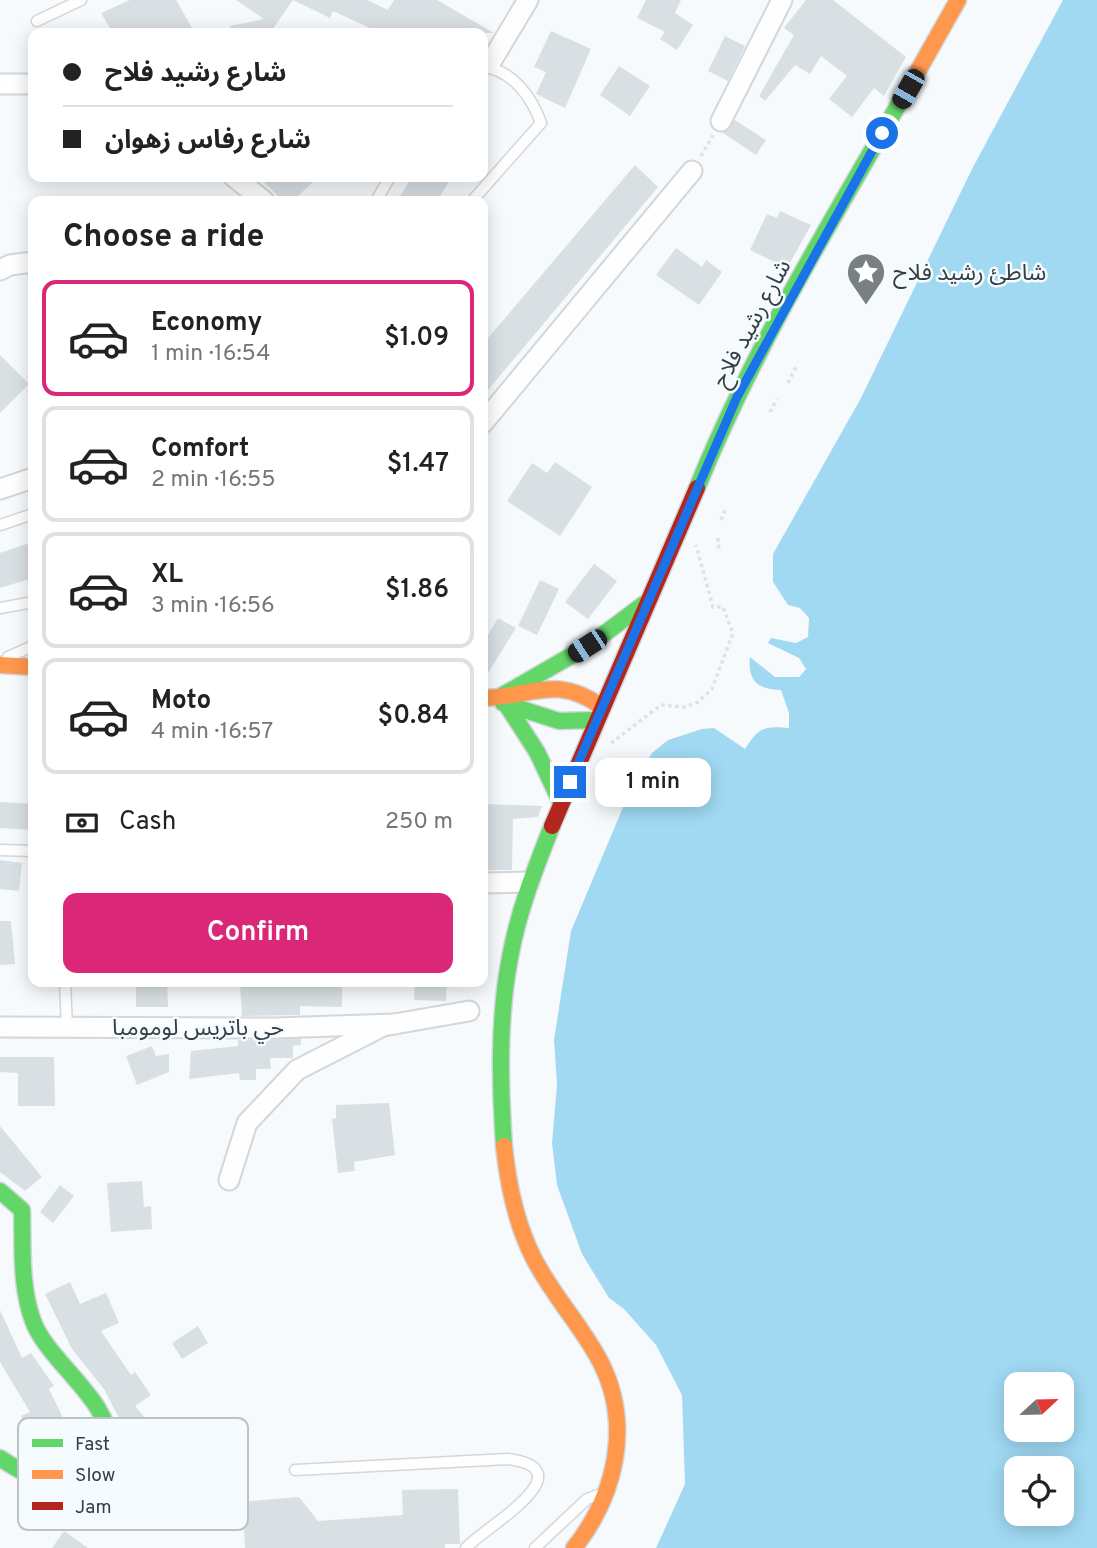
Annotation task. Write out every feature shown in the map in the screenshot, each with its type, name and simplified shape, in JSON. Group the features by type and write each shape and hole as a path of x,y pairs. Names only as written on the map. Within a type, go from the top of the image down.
{"street":[{"path":"488,63 528,0"},
{"path":"721,121 782,0"},
{"name":"شارع رشيد فلاح","path":"606,1494 617,1449 618,1404 610,1377 550,1290 537,1266 521,1230 509,1179 502,1092 504,989 513,934 529,883 598,713 737,397 958,0"},
{"path":"0,85 28,83"},
{"path":"488,417 692,171"},
{"path":"239,182 258,196"},
{"path":"0,270 17,263 28,262"},
{"path":"0,489 28,480"},
{"path":"496,699 587,646 646,603"},
{"path":"0,663 28,666"},
{"path":"557,686 581,692 598,713 566,723 551,722 496,699 557,686"},
{"path":"496,699 537,752 561,803"},
{"path":"488,883 529,883"},
{"name":"حي باتريس لومومبا","path":"229,1181 247,1122 297,1070 383,1026 469,1012"},
{"name":"حي باتريس لومومبا","path":"0,1027 395,1024"},
{"path":"0,1191 22,1210 26,1299 33,1324 46,1346 102,1418"},
{"path":"0,1458 18,1470"},
{"path":"574,1548 587,1533 606,1494"}],"lane":[{"path":"37,21 81,0"},
{"path":"476,196 541,123 533,101 520,85 488,63"},
{"path":"0,525 28,515"},
{"path":"0,608 28,603"},
{"path":"0,663 28,649"},
{"path":"0,850 28,851"},
{"path":"65,987 66,1028"},
{"path":"296,1470 508,1459 523,1461 533,1467 537,1477 534,1492 466,1548"},
{"path":"535,1548 587,1499 606,1494"}],"path":[{"path":"692,171 721,121"},
{"path":"788,383 796,367"},
{"path":"770,412 777,399"},
{"path":"721,520 726,508"},
{"path":"601,751 648,712 661,705 689,706 712,690 733,633 723,607 713,607 708,597 694,535"},
{"path":"719,538 719,550"}],"water":[{"path":"1063,0 1097,0 1097,1548 656,1548 685,1484 682,1395 656,1345 624,1309 609,1298 582,1254 557,1185 552,1143 557,1085 554,1040 571,931 632,786 652,753 668,740 702,729 714,728 745,749 758,732 774,727 789,728 789,713 781,690 760,686 752,678 750,657 775,677 799,677 806,669 799,658 768,643 771,638 796,643 808,637 809,618 800,608 788,605 773,582 773,554 861,398 972,169"}],"building":[{"path":"130,0 176,0 192,28 110,28 101,13"},
{"path":"236,0 293,0 273,28 230,28 230,26 264,19"},
{"path":"293,0 367,0 388,10 394,0 437,0 485,28 370,28 333,11 330,18"},
{"path":"646,0 681,0 675,13 693,25 677,50 660,39 665,32 637,18"},
{"path":"806,0 833,0 906,57 884,96 874,88 852,117 829,99 847,76 821,56 810,74 795,65 765,101 759,96 794,35 784,28"},
{"path":"551,31 591,49 565,108 536,94 546,72 534,67"},
{"path":"725,36 745,46 728,81 708,71"},
{"path":"619,66 650,86 630,116 600,95"},
{"path":"735,120 766,140 756,155 723,133"},
{"path":"635,165 658,187 488,390 488,338"},
{"path":"264,182 313,182 298,196 278,196"},
{"path":"409,182 449,182 440,196 400,196"},
{"path":"780,211 811,225 787,268 750,250 767,214 777,218"},
{"path":"676,248 702,267 706,260 722,272 699,305 656,275"},
{"path":"0,355 28,385 0,413"},
{"path":"555,462 592,487 560,536 507,501 532,463 547,473"},
{"path":"28,544 28,580 0,588 0,553"},
{"path":"594,564 617,581 588,619 565,602"},
{"path":"540,580 559,589 537,635 518,626"},
{"path":"498,618 516,628 488,673 488,635"},
{"path":"0,802 28,804 28,830 0,828"},
{"path":"488,804 542,806 538,817 513,819 512,870 488,870"},
{"path":"0,860 22,863 19,891 0,889"},
{"path":"0,921 11,921 15,964 0,965"},
{"path":"136,987 167,987 168,1007 136,1007"},
{"path":"240,987 342,987 342,1007 300,1006 300,1015 242,1016"},
{"path":"415,987 447,987 446,1001 414,1000"},
{"path":"301,1039 301,1045 293,1046 293,1058 270,1058 271,1069 256,1069 256,1080 240,1080 239,1073 189,1079 191,1051 238,1046 238,1040"},
{"path":"152,1046 156,1056 169,1054 169,1072 137,1085 126,1056"},
{"path":"0,1057 54,1057 55,1106 18,1106 18,1073 0,1072"},
{"path":"389,1103 395,1155 354,1162 355,1171 338,1173 332,1119 336,1118 336,1105"},
{"path":"0,1126 42,1177 25,1191 0,1172"},
{"path":"142,1181 144,1207 151,1206 152,1229 111,1232 107,1183"},
{"path":"60,1185 74,1196 53,1223 40,1212"},
{"path":"70,1282 80,1304 106,1293 119,1323 101,1331 131,1375 135,1372 151,1395 135,1406 145,1418 119,1418 104,1389 72,1349 45,1294"},
{"path":"0,1310 22,1358 31,1353 54,1386 49,1389 63,1418 22,1418 21,1416 30,1412 0,1362"},
{"path":"198,1326 208,1343 182,1359 172,1343"},
{"path":"458,1489 460,1544 445,1544 445,1548 245,1548 248,1501 299,1497 318,1521 403,1515 402,1490"},
{"path":"64,1531 88,1548 52,1548"}],"traffic: fast":[{"path":"697,488 771,330 914,78"},
{"path":"503,695 588,646 644,604"},
{"path":"503,703 559,721 595,720"},
{"path":"506,704 537,752 561,803"},
{"path":"504,1146 501,1052 506,981 522,907 552,826"},
{"path":"0,1191 22,1210 24,1280 33,1321 52,1352 91,1398 102,1418"},
{"path":"0,1458 18,1469"}],"traffic: slow":[{"path":"914,78 958,0"},
{"path":"0,665 28,667"},
{"path":"488,698 556,689 584,696 601,706"},
{"path":"504,1146 522,1232 542,1273 601,1363 616,1411 615,1459 609,1483 600,1505 574,1548"}],"traffic: jam":[{"path":"552,826 697,488"}],"place":[{"name":"شاطئ رشيد فلاح","path":"866,306"}],"route":[{"path":"570,782 737,397 882,133"}]}
